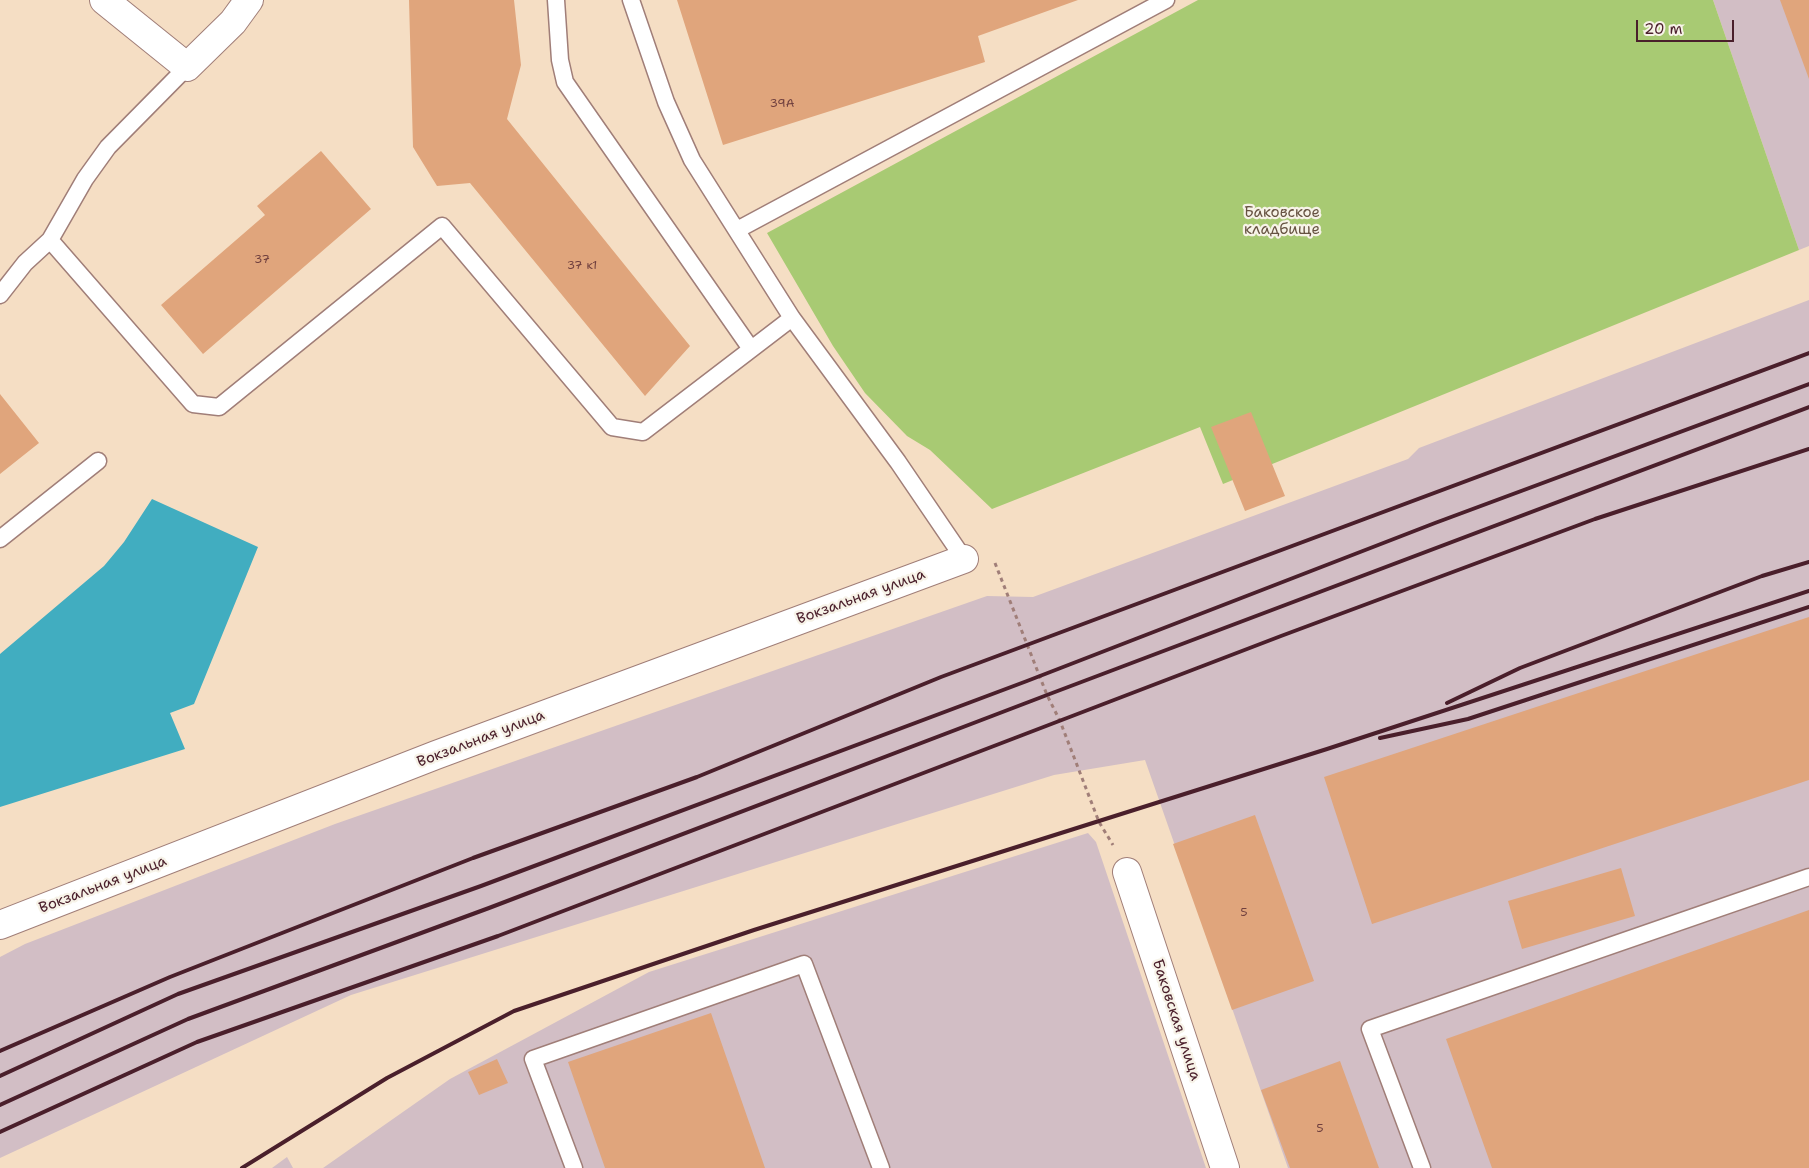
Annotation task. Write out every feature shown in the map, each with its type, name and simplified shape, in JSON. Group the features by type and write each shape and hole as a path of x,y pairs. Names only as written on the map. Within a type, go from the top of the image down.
{"street":[{"path":"104,0 187,67 233,22 249,0"},
{"name":"Вокзальная улица","path":"0,925 436,755 964,559"},
{"name":"Баковская улица","path":"1128,872 1225,1168"}],"lane":[{"path":"556,0 560,60 565,82 751,350"},
{"path":"631,0 666,102 692,160 792,318 898,462 964,559"},
{"path":"736,230 1166,0"},
{"path":"0,295 25,263 50,240 85,179 108,147 187,67"},
{"path":"50,240 193,404 219,407 442,226 612,427 643,432 792,318"},
{"path":"0,539 98,461"},
{"path":"1422,1168 1370,1029 1809,877"},
{"path":"574,1168 533,1059 804,964 881,1168"}],"path":[{"path":"964,559 991,555 1047,695 1070,746 1099,822 1128,872"}],"shaded area":[{"path":"1713,0 1809,0 1809,246 1799,250"},
{"path":"1809,300 1809,1168 1288,1168 1145,760 1054,775 351,995 0,1158 0,957 25,944 335,824 987,596 1033,597 1408,459 1419,448"},
{"path":"1088,833 1096,842 1206,1168 323,1168 450,1079 649,972"},
{"path":"287,1157 293,1168 272,1168"}],"green space":[{"name":"Баковское кладбище","path":"1198,0 1713,0 1799,250 1223,484 1200,427 992,509 930,450 907,436 865,393 833,346 767,233"}],"water":[{"path":"152,499 258,547 194,704 170,713 185,749 0,807 0,654 104,566 124,542"}],"building":[{"path":"409,0 514,0 521,65 507,119 690,346 645,396 470,183 437,186 413,147"},
{"path":"677,0 1078,0 978,36 985,62 723,145"},
{"path":"1780,0 1809,0 1809,79"},
{"path":"321,151 371,209 203,354 161,305 265,215 257,206"},
{"path":"0,394 39,443 0,474"},
{"path":"1251,412 1285,496 1245,511 1211,427"},
{"path":"1809,617 1809,780 1372,924 1324,777"},
{"path":"1255,815 1314,981 1232,1010 1173,844"},
{"path":"1621,868 1635,916 1522,949 1508,901"},
{"path":"1809,910 1809,1168 1492,1168 1446,1039"},
{"path":"711,1013 765,1168 605,1168 568,1062"},
{"path":"497,1059 508,1083 479,1095 468,1072"},
{"path":"1340,1061 1379,1168 1290,1168 1261,1090"}],"railway":[{"path":"0,1051 170,977 473,858 697,777 941,677 1809,353"},
{"path":"0,1076 178,994 481,886 1027,681 1435,523 1809,384"},
{"path":"0,1105 188,1019 489,908 1809,407"},
{"path":"0,1132 197,1042 498,936 1281,636 1595,519 1809,449"},
{"path":"1447,703 1520,668 1762,576 1809,562"},
{"path":"242,1168 387,1078 514,1011 754,930 1327,749 1809,591"},
{"path":"1380,738 1468,719 1809,607"}]}
